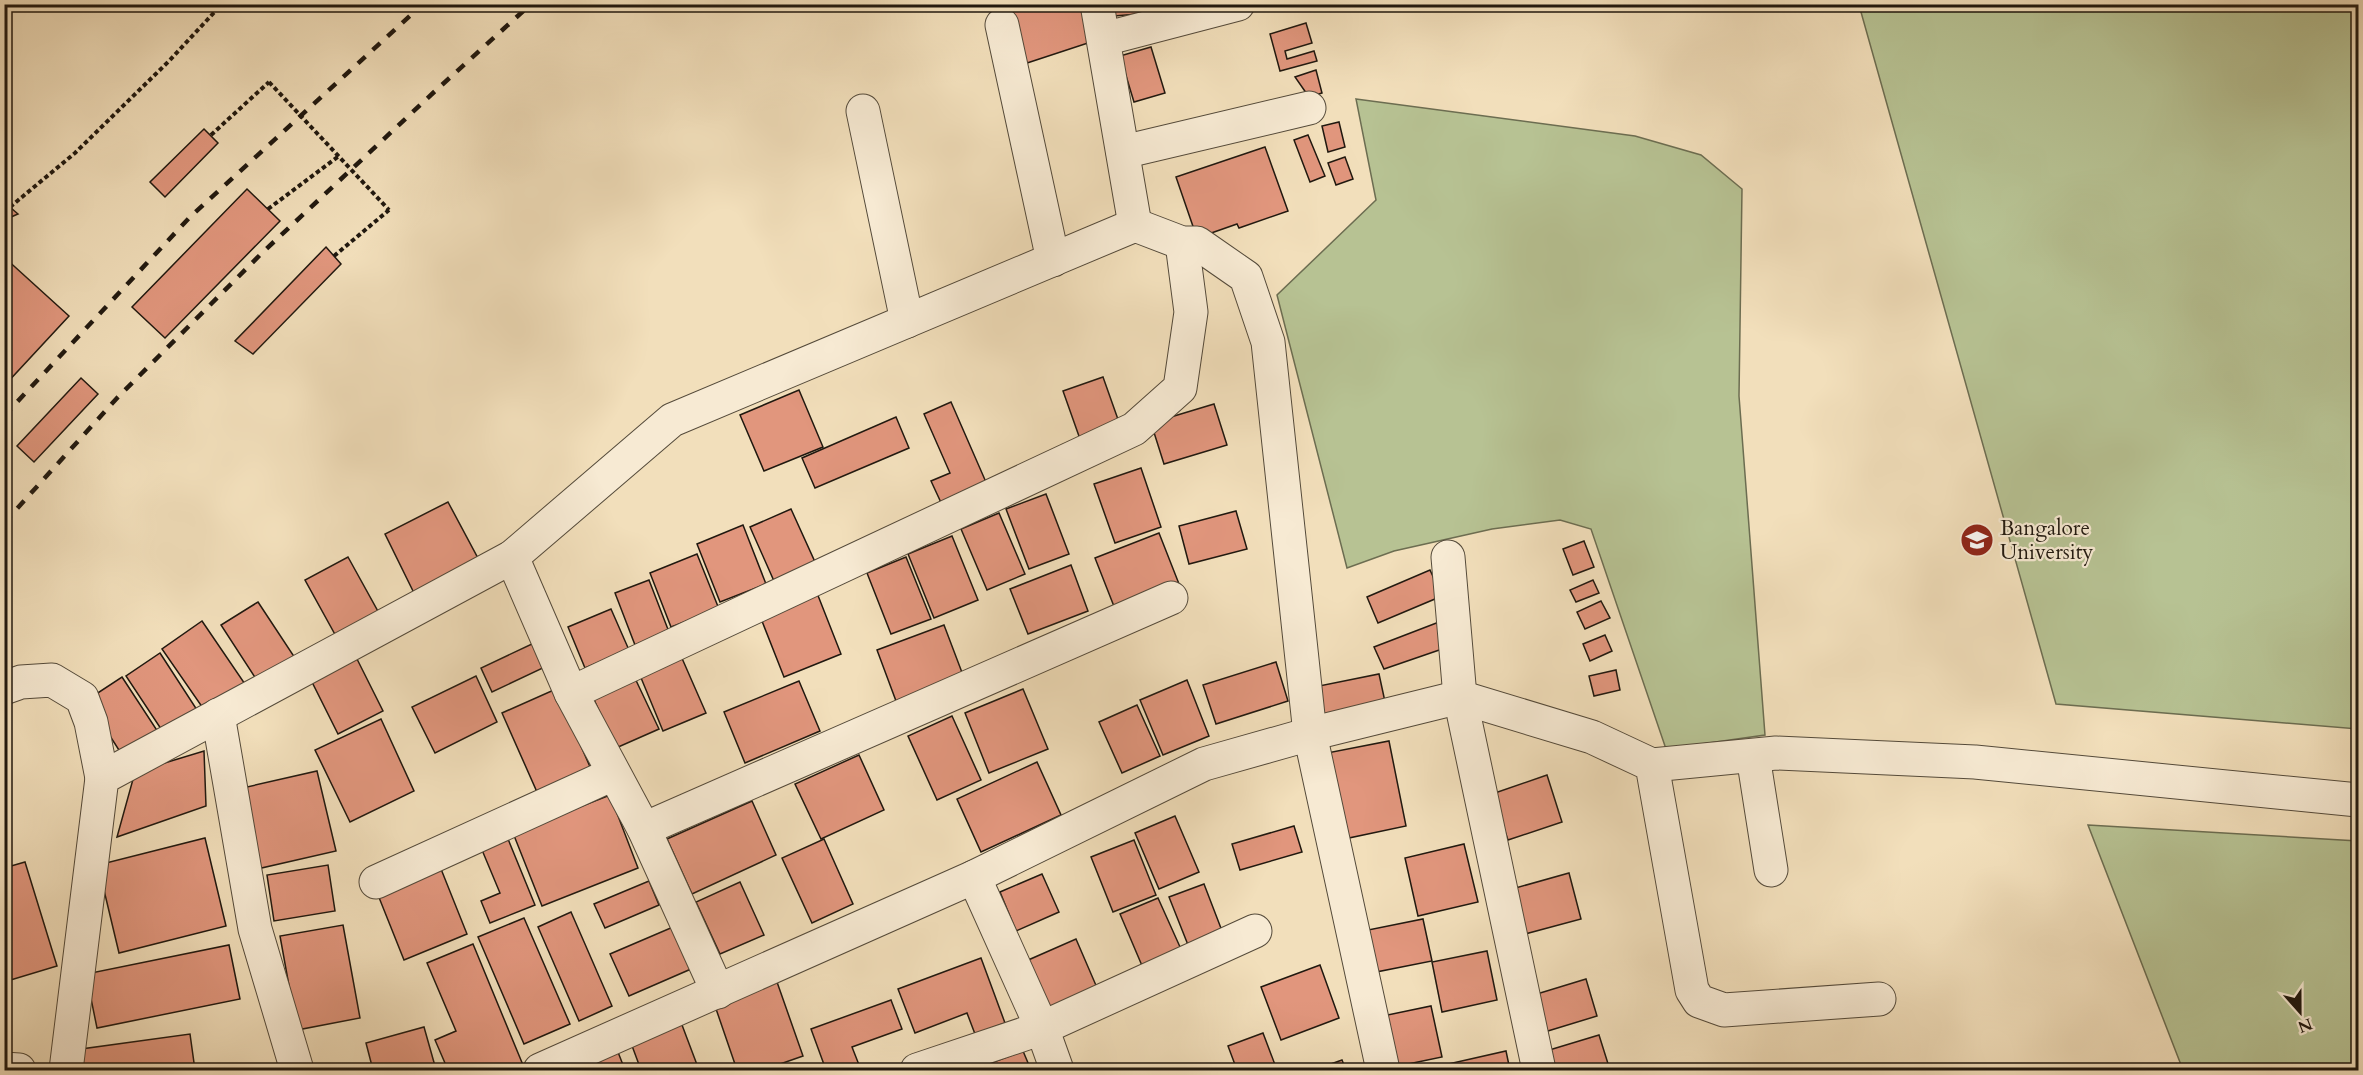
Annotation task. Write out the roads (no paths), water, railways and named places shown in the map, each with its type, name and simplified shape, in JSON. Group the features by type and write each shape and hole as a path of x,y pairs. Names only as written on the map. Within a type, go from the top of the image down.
{"street":[{"path":"1097,4 1135,225"},
{"path":"1104,39 1238,4"},
{"path":"1002,25 1053,260"},
{"path":"1123,152 1309,108"},
{"path":"863,111 908,321"},
{"path":"102,778 512,557 672,420 1135,225 1182,243 1197,243 1246,277 1268,342 1310,734 1383,1071"},
{"path":"571,693 1134,429 1180,388 1191,312 1182,243"},
{"path":"512,557 571,693 644,829 718,992"},
{"path":"1448,557 1460,697 1539,1071"},
{"path":"644,829 1171,598"},
{"path":"4,688 21,682 52,680 82,698 91,722 102,778 66,1071"},
{"path":"540,1071 974,877 1204,764 1310,734 1460,697 1592,737 1652,765 1776,753 1975,762 2358,800"},
{"path":"218,715 255,929 297,1071"},
{"path":"1753,756 1771,870"},
{"path":"1652,765 1692,990 1700,1002 1724,1010 1879,999"},
{"path":"376,882 614,774"},
{"path":"974,877 1042,1028 1057,1071"},
{"path":"917,1071 1042,1028 1255,931"},
{"path":"4,1069 20,1071"}],"railway":[{"path":"4,416 190,217 423,4"},
{"path":"4,523 118,397 263,252 531,4"}],"place":[{"name":"Bangalore University","path":"1977,540"}]}
